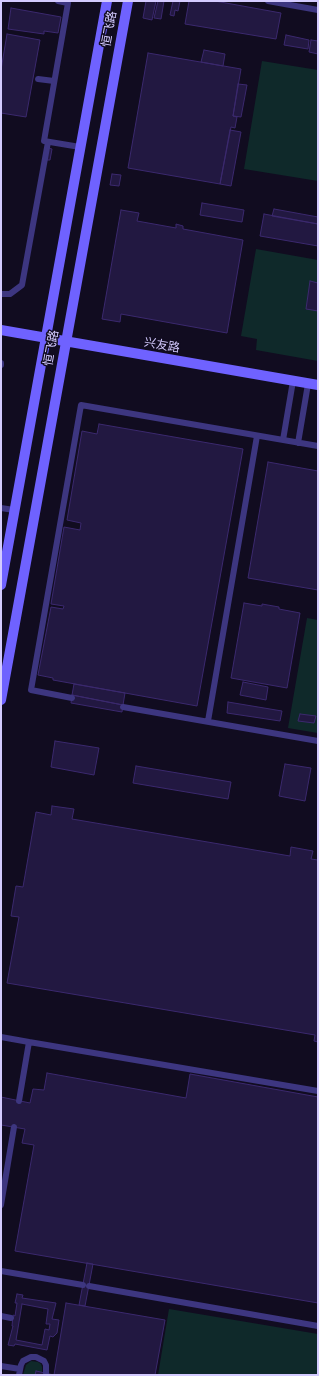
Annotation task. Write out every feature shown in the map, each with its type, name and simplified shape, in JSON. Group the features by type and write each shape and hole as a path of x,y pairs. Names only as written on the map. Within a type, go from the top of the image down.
{"main road":[{"name":"恒飞路","path":"1,585 107,1"},
{"name":"恒飞路","path":"1,700 128,1"},
{"name":"兴友路","path":"1,330 313,385"}],"lane":[{"path":"58,1 68,3 44,141 80,147"},
{"path":"268,1 318,10"},
{"path":"38,79 54,82"},
{"path":"1,294 10,294 22,285 48,142"},
{"path":"282,440 293,381"},
{"path":"298,443 313,385"},
{"path":"72,698 31,690 81,405 318,446"},
{"path":"208,722 257,436"},
{"path":"1,508 14,510"},
{"path":"123,707 318,741"},
{"path":"1,1037 318,1091"},
{"path":"19,1100 29,1042"},
{"path":"1,1205 14,1127"},
{"path":"1,1271 318,1326"},
{"path":"1,1316 12,1318"},
{"path":"1,1366 20,1372 21,1365 27,1358 36,1357 44,1361 47,1370 46,1373"}],"green space":[{"path":"262,61 318,70 318,181 244,169"},
{"path":"256,249 318,260 318,361 256,350 257,339 241,336"},
{"path":"307,618 318,620 318,733 288,728"},
{"path":"169,1309 318,1334 318,1375 158,1375"},
{"path":"31,1361 41,1364 42,1375 23,1375 26,1365"}],"building":[{"path":"146,1 156,1 152,20 143,18"},
{"path":"158,1 164,1 161,19 154,18"},
{"path":"173,1 180,1 178,11 175,10 174,16 170,15"},
{"path":"189,1 215,1 281,13 276,39 185,24"},
{"path":"11,8 61,17 58,33 44,31 44,34 8,29"},
{"path":"7,34 40,40 26,117 1,113 1,70"},
{"path":"286,35 309,40 308,49 284,45"},
{"path":"311,40 318,41 318,54 309,52"},
{"path":"204,50 225,54 223,66 201,62"},
{"path":"148,53 241,69 233,116 237,117 235,128 231,127 220,184 128,168"},
{"path":"238,84 247,85 241,117 233,116"},
{"path":"230,130 241,132 231,186 220,184"},
{"path":"48,148 52,149 50,160 46,160"},
{"path":"112,174 121,175 119,186 110,185"},
{"path":"202,203 244,210 242,222 200,215"},
{"path":"274,209 318,217 318,224 272,216"},
{"path":"121,210 139,213 137,221 176,228 176,224 183,226 183,229 243,240 227,333 121,314 120,322 102,319"},
{"path":"264,214 318,224 318,246 260,236"},
{"path":"310,281 318,283 318,311 306,309"},
{"path":"99,424 243,449 197,706 53,680 53,678 38,675 51,607 63,609 64,606 51,604 64,527 80,530 81,523 67,520 82,431 97,434"},
{"path":"268,462 318,471 318,590 248,578"},
{"path":"244,603 279,607 279,609 300,613 287,688 231,678"},
{"path":"243,682 268,687 266,700 240,695"},
{"path":"74,684 125,693 123,705 72,695"},
{"path":"72,695 123,705 122,712 71,703"},
{"path":"228,702 282,711 280,721 227,713"},
{"path":"300,714 316,716 314,723 298,721"},
{"path":"55,741 99,748 94,775 51,767"},
{"path":"285,764 311,768 305,801 279,796"},
{"path":"136,766 231,782 228,799 133,783"},
{"path":"52,806 74,809 72,819 290,856 291,847 313,851 311,859 318,860 318,1042 314,1041 315,1035 7,983 19,917 11,916 16,886 23,887 36,812 51,815"},
{"path":"47,1073 186,1098 190,1074 318,1097 318,1303 15,1251 34,1145 22,1143 25,1129 1,1125 1,1097 30,1103 33,1089 44,1090"},
{"path":"87,1263 93,1264 85,1306 79,1305"},
{"path":"17,1294 23,1295 22,1298 56,1303 52,1319 59,1320 57,1333 53,1337 50,1336 47,1350 15,1344 14,1346 8,1345 13,1326 13,1315 15,1316 17,1303 15,1303","holes":["22,1304 48,1309 46,1324 50,1324 49,1330 45,1329 42,1345 16,1340"]},
{"path":"66,1303 165,1320 155,1375 54,1375"},
{"path":"36,1371 54,1375 35,1375"}]}
